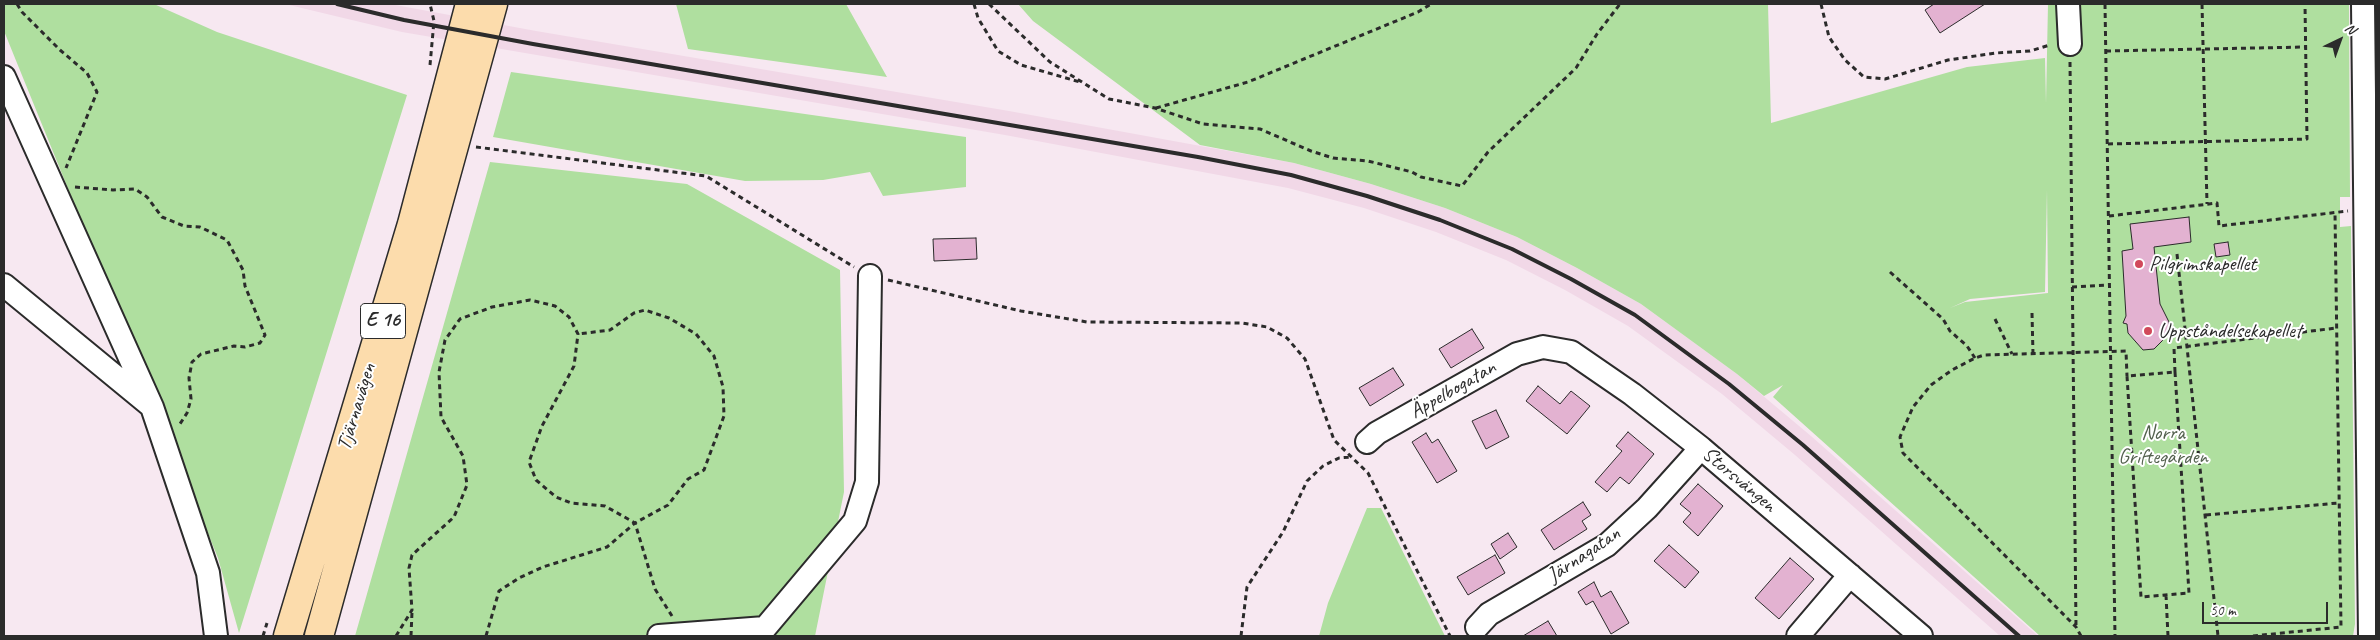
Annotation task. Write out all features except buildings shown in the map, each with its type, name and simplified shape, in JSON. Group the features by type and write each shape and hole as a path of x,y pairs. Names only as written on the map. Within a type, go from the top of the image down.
{"highway":[{"name":"Tjärnavägen","path":"288,636 412,224 470,4"},
{"name":"Tjärnavägen","path":"319,636 493,4"}],"street":[{"path":"2060,45 2068,4"},
{"path":"2363,4 2370,67 2364,210 2371,392 2370,636"},
{"path":"4,77 152,407 208,573 216,636"},
{"path":"659,636 765,628 855,520 867,482 870,276"},
{"path":"4,285 107,372 152,407"},
{"name":"Äppelbogatan","path":"1367,442 1377,433 1517,354 1543,347"},
{"name":"Storsvängen","path":"1543,347 1572,352 1632,394 1701,448 1921,636"},
{"name":"Järnagatan","path":"1477,627 1489,614 1607,545 1647,508 1701,448"},
{"path":"1798,636 1850,575"}],"path":[{"path":"18,4 22,12 87,73 98,92 66,164 64,176"},
{"path":"429,70 434,21 430,4"},
{"path":"974,4 978,18 998,51 1021,65 1086,84"},
{"path":"989,4 1050,62 1109,99 1155,108 1203,124 1260,129 1311,151 1333,158 1368,161 1412,172 1421,177 1462,186 1488,152 1576,68 1597,34 1620,4"},
{"path":"1155,108 1248,82 1418,12 1431,4"},
{"path":"1820,4 1828,37 1845,60 1864,77 1884,79 1948,60 1996,53 2030,51 2060,45 2072,286 2076,627"},
{"path":"2105,4 2115,636"},
{"path":"2202,4 2206,204"},
{"path":"2108,144 2307,139 2306,4"},
{"path":"2106,51 2305,47"},
{"path":"475,147 706,176 870,276 1021,311 1086,322 1214,322 1267,327 1287,338 1305,359 1334,440 1350,458 1368,473 1450,636"},
{"path":"70,182 76,188 134,189 147,197 162,217 184,226 200,227 227,240 243,270 245,286 265,335 260,343 246,347 234,346 201,354 192,362 189,378 191,399 187,413 174,433 168,453"},
{"path":"2109,216 2217,203 2220,226 2364,210"},
{"path":"2253,636 2341,627 2335,213"},
{"path":"2177,254 2218,636"},
{"path":"1890,272 1943,319 1950,331 1968,346 1975,358"},
{"path":"2072,286 2109,285"},
{"path":"411,636 412,610 409,568 412,555 454,517 467,485 463,456 441,417 439,372 445,340 460,319 492,307 530,300 555,306 569,317 578,334 574,366 542,426 529,462 536,480 556,497 571,502 605,506 635,523 655,588 683,634"},
{"path":"486,636 499,592 519,578 543,567 606,546 635,523 668,505 688,479 704,470 724,416 723,387 714,356 696,334 669,318 645,310 634,313 610,330 578,334"},
{"path":"2032,314 2033,354"},
{"path":"1995,319 2012,354"},
{"path":"2081,636 2076,627 1903,453 1900,437 1913,407 1931,385 1952,370 1975,358 2012,354 2073,354 2126,351 2141,597 2189,593 2174,348 2336,328"},
{"path":"2127,376 2175,372"},
{"path":"1241,636 1246,587 1283,532 1307,481 1331,462 1339,458 1350,458 1367,442"},
{"path":"2206,515 2338,502"},
{"path":"2166,595 2168,636"},
{"path":"396,636 412,610"},
{"path":"263,636 269,618"}],"shaded area":[{"path":"285,4 390,4 536,31 1009,111 1294,163 1371,184 1445,208 1517,237 1641,304 1737,374 1811,436 2038,636 2000,636 1795,455 1722,394 1628,326 1565,290 1506,260 1436,232 1364,208 1288,188 1005,135 402,32"}],"green space":[{"path":"4,4 154,4 217,32 407,95 239,633 218,558 4,31"},
{"path":"676,4 846,4 887,77 688,49"},
{"name":"Norra Griftegården","path":"1018,4 1768,4 1771,123 1967,67 2045,58 2046,103 2048,4 2349,4 2350,197 2340,197 2340,227 2351,226 2355,624 2353,636 2040,636 1773,397 1783,385 1764,396 1641,304 1517,237 1445,208 1371,184 1294,163 1200,145 1033,21","holes":["2047,190 2048,293 1965,302 1950,308 1970,299 2045,292"]},
{"path":"511,72 966,137 966,187 883,196 870,172 823,180 745,181 493,137"},
{"path":"490,162 687,184 840,270 844,492 815,636 355,636"},
{"path":"1367,508 1381,508 1445,636 1319,636 1328,603"}],"railway":[{"path":"337,4 404,20 533,44 1198,157 1291,175 1367,196 1440,220 1512,249 1635,315 1729,384 1803,445 2019,636"}],"place":[{"name":"Pilgrimskapellet","path":"2139,264"},
{"name":"Uppståndelsekapellet","path":"2148,331"}]}
